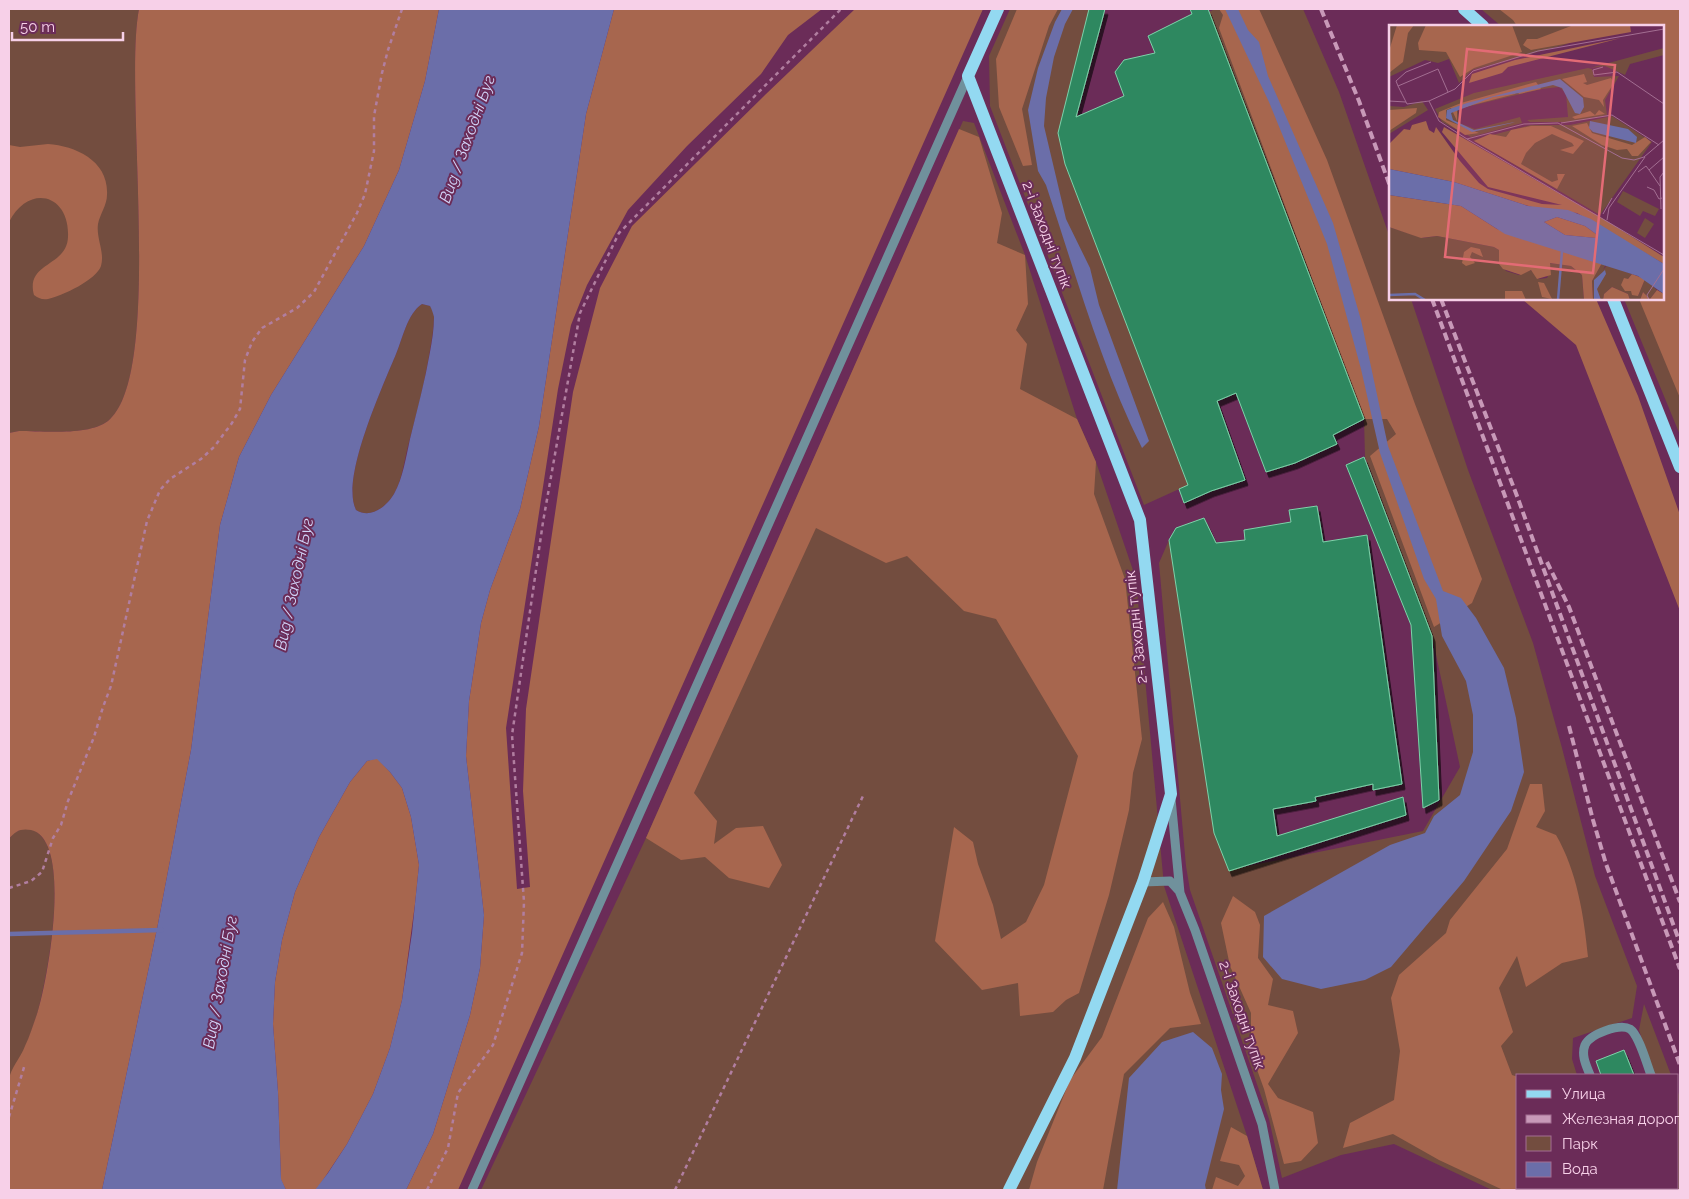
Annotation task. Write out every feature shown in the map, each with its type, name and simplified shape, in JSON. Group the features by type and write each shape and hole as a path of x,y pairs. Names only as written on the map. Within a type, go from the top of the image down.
{"main road":[{"path":"968,76 998,9"},
{"path":"1464,9 1482,25"},
{"name":"2-і Заходні тупік","path":"968,76 1140,520 1171,794"},
{"path":"1613,300 1680,467"},
{"path":"1009,1190 1075,1058 1143,882 1171,794"}],"street":[{"path":"472,1190 968,76"},
{"name":"2-і Заходні тупік","path":"1171,794 1180,893 1195,930 1262,1124 1275,1190"},
{"path":"1143,882 1170,881 1180,893"},
{"path":"1590,1074 1583,1057 1585,1045 1591,1037 1620,1026 1630,1029 1636,1036 1651,1074"}],"path":[{"path":"9,888 31,881 42,872 53,838 61,825 68,801 94,737 102,707 111,686 147,521 160,490 170,479 201,459 214,447 232,423 240,409 245,360 252,342 262,328 297,308 314,292 357,213 365,194 374,152 374,116 382,73 402,9"},
{"path":"427,1190 448,1148 458,1093 493,1044 522,953 524,902 512,735 543,522 580,312 619,233 841,9"},
{"path":"675,1190 863,796"},
{"path":"9,1118 25,1064"}],"green space":[{"path":"9,9 139,9 135,48 139,292 135,349 125,393 108,421 100,426 78,431 19,431 9,433"},
{"path":"1010,9 1089,9 1058,133 1065,164 1188,485 1144,505 990,106 989,56"},
{"path":"1215,9 1303,9 1339,92 1389,235 1389,300 1411,300 1468,470 1533,643 1595,876 1637,986 1632,1018 1573,1038 1572,1059 1577,1074 1516,1074 1516,1189 1598,1189 1596,1190 1492,1190 1394,1144 1341,1155 1282,1178 1269,1119 1190,890 1186,866 1159,563 1169,540 1214,833 1229,870 1423,831 1460,767 1432,636 1365,457 1364,419 1209,12"},
{"path":"1481,9 1680,9 1680,435 1624,300 1664,300 1664,25 1500,25"},
{"path":"963,121 974,123 1025,255 1077,419 1096,462 1136,579 1164,886 1247,1136 1263,1190 481,1190 646,838"},
{"path":"422,304 430,306 433,312 433,332 422,390 401,477 397,489 387,503 373,512 362,512 356,510 353,496 358,455 373,409 406,327 417,308"},
{"path":"24,828 35,831 46,843 52,863 55,888 54,916 47,972 38,1011 26,1046 9,1078 9,839 14,833"},
{"path":"1644,1004 1671,1074 1654,1074 1639,1030"},
{"path":"1679,1096 1680,1190 1646,1190 1679,1189"}],"shaded area":[{"path":"139,9 439,9 425,81 399,170 364,246 271,395 239,457 220,525 191,750 157,929 102,1190 9,1190 9,1080 28,1038 41,998 51,945 54,885 51,859 44,840 27,829 18,831 9,839 9,433 19,431 78,431 100,426 108,421 125,393 135,349 139,292 135,48"},
{"path":"614,9 822,9 788,35 761,74 687,146 628,210 587,285 571,325 558,389 506,728 517,889 530,887 523,791 526,709 573,392 600,288 632,226 855,9 983,9 458,1190 406,1190 433,1134 470,1015 480,968 484,915 466,756 469,701 481,623 490,590 520,509 539,426 586,114"},
{"path":"1017,9 1058,9 1049,26 1022,109 1032,165 1023,166 999,107 996,59"},
{"path":"1219,9 1259,9 1327,160 1415,404 1482,579 1472,603 1434,627 1370,456 1396,434 1387,419 1364,419 1219,28 1223,15"},
{"path":"1499,9 1680,9 1680,398 1639,300 1664,300 1664,25 1516,25"},
{"path":"959,129 979,137 1002,213 997,243 1025,255 1028,304 1016,330 1027,344 1020,389 1077,419 1096,462 1094,494 1125,579 1142,739 1133,773 1129,810 1109,895 1079,993 1066,1000 1053,1012 1020,1016 1018,983 982,990 935,941 954,827 973,842 978,864 993,905 1001,939 1026,922 1044,885 1078,756 996,619 964,611 907,556 886,563 816,528 694,793 717,821 714,844 736,828 763,826 782,865 769,888 729,878 705,857 681,860 646,838"},
{"path":"48,144 59,145 80,152 97,164 103,173 107,195 98,224 102,261 98,271 86,282 70,291 44,299 34,295 33,284 35,276 61,254 66,247 68,237 67,222 62,211 55,203 47,199 37,198 27,202 17,210 9,222 9,145 20,147"},
{"path":"1523,300 1596,300 1638,396 1680,515 1680,611 1576,345"},
{"path":"377,758 402,788 411,817 419,865 402,1000 390,1048 373,1094 347,1144 317,1189 286,1190 281,1180 278,1092 273,1024 275,982 282,940 295,892 319,837 350,782 367,761"},
{"path":"1530,784 1542,784 1545,811 1536,827 1556,835 1569,863 1582,910 1588,957 1562,963 1526,987 1517,956 1499,988 1513,1032 1501,1046 1512,1075 1516,1076 1516,1189 1562,1189 1560,1190 1503,1190 1439,1160 1393,1134 1343,1148 1350,1123 1394,1100 1400,1051 1391,998 1399,975 1446,933 1450,920 1507,849"},
{"path":"1233,896 1255,912 1260,925 1258,958 1273,979 1268,1005 1293,1011 1298,1033 1268,1084 1278,1098 1313,1112 1318,1143 1301,1161 1284,1164 1264,1089 1251,1053 1251,1013 1230,966 1221,923"},
{"path":"1163,902 1174,927 1190,993 1201,1024 1170,1028 1124,1074 1103,1190 1029,1190 1037,1162 1070,1080 1102,1037 1148,918"},
{"path":"1231,1127 1247,1136 1263,1190 1212,1190 1216,1177 1238,1186 1245,1176 1239,1165 1220,1161"}],"water":[{"name":"Bug / Заходні Буг","path":"439,9 614,9 586,114 539,426 520,509 490,590 481,623 469,701 466,756 484,915 480,968 470,1015 433,1134 406,1190 315,1190 347,1144 373,1094 390,1048 402,1000 412,933 419,865 411,817 402,788 390,772 377,759 367,761 350,782 319,837 295,892 282,940 275,982 273,1024 281,1179 286,1190 102,1190 157,929 191,750 220,525 239,457 271,395 364,246 399,170 425,81","holes":["422,304 430,306 434,317 431,348 400,481 394,494 378,510 367,513 356,510 353,496 354,477 358,455 373,409 409,320"]},
{"path":"1062,9 1073,9 1065,24 1054,57 1046,98 1044,126 1066,219 1090,268 1099,305 1149,441 1142,448 1127,417 1101,352 1046,185 1038,171 1028,110 1038,68 1055,22"},
{"path":"1225,9 1238,9 1248,30 1259,42 1268,76 1333,223 1361,320 1388,446 1443,591 1461,598 1476,618 1504,668 1516,718 1524,772 1511,811 1464,881 1391,967 1365,980 1321,989 1282,979 1263,957 1264,916 1390,845 1425,833 1434,816 1460,795 1473,752 1473,715 1466,681 1442,636 1436,599 1424,579 1380,453 1361,369 1327,244 1269,102"},
{"path":"1193,1032 1212,1048 1222,1074 1221,1090 1224,1109 1205,1185 1206,1190 1117,1190 1129,1078 1162,1042"}],"building":[{"path":"1089,9 1105,9 1076,117 1124,96 1115,72 1124,60 1155,53 1148,36 1192,14 1190,9 1208,9 1364,419 1333,435 1337,444 1295,463 1266,472 1236,393 1217,401 1245,480 1211,491 1184,503 1179,489 1188,485 1065,164 1058,133"},
{"path":"1364,457 1432,636 1439,800 1423,808 1411,625 1346,465"},
{"path":"1317,506 1323,542 1367,535 1402,784 1373,790 1373,784 1315,797 1316,801 1273,809 1277,836 1403,797 1406,815 1229,871 1214,833 1169,540 1176,528 1204,518 1216,543 1245,540 1244,530 1291,522 1289,510"},
{"path":"1624,1050 1634,1074 1601,1074 1596,1061"}],"waterway":[{"path":"9,934 162,930"}],"railway":[{"path":"1321,9 1359,101 1389,183"},
{"path":"1432,300 1680,969"},
{"path":"1441,300 1517,496 1680,943"},
{"path":"1547,562 1569,607 1680,902"},
{"path":"1569,726 1606,864 1680,1065"}]}
